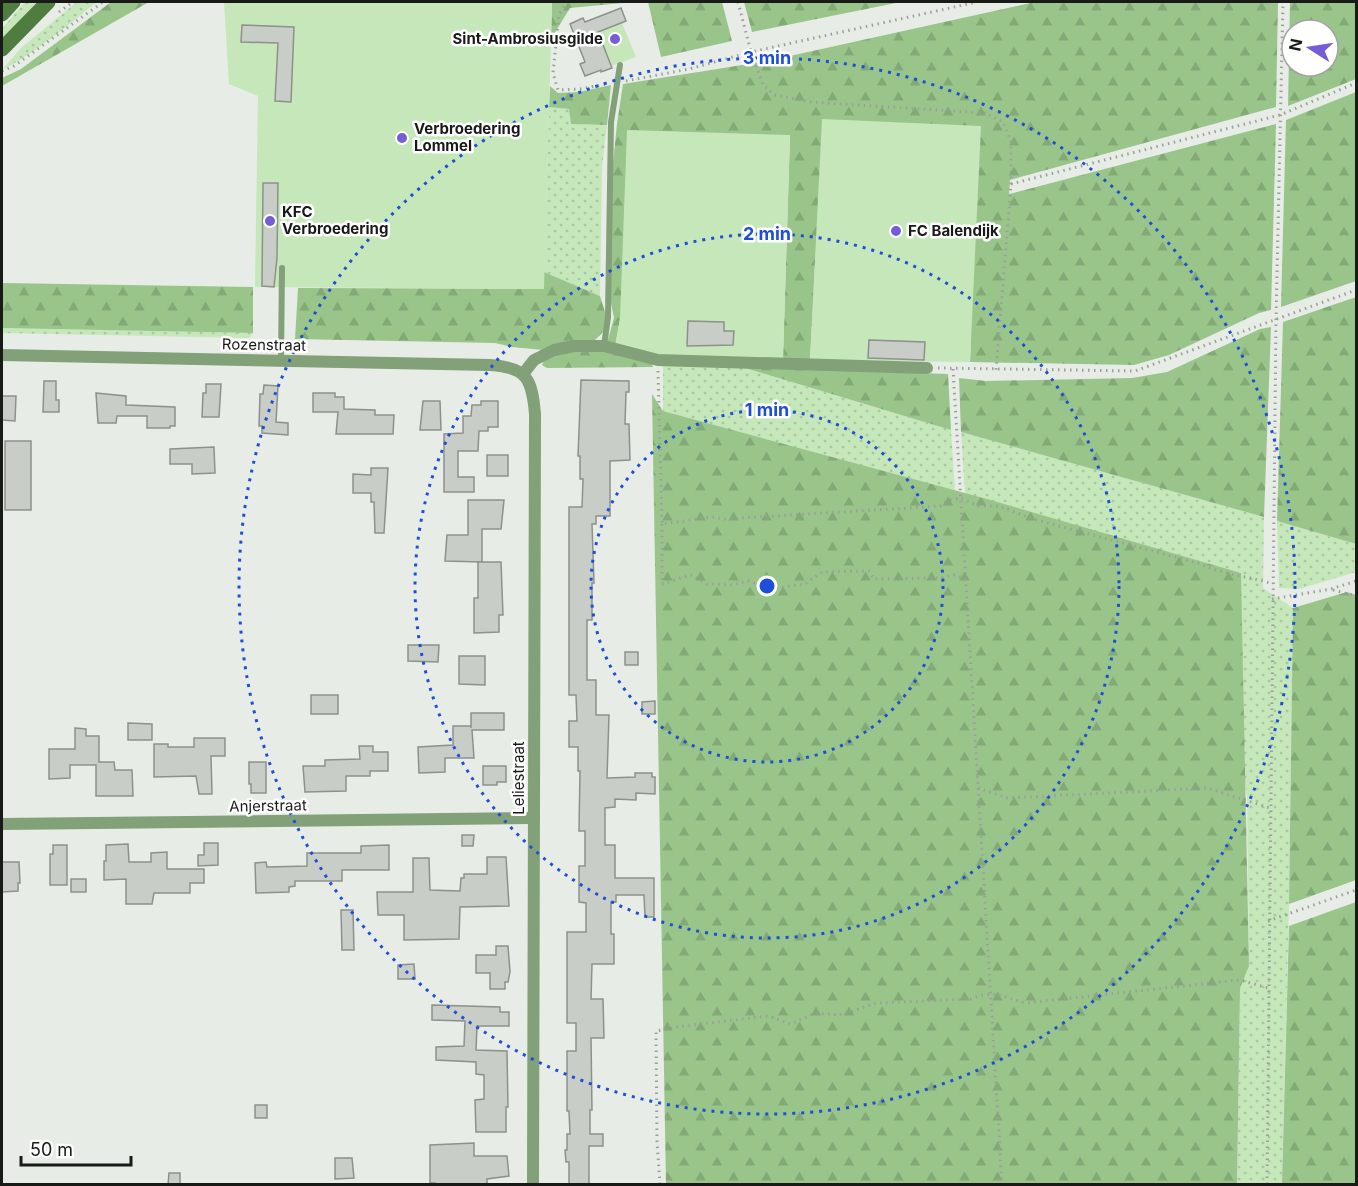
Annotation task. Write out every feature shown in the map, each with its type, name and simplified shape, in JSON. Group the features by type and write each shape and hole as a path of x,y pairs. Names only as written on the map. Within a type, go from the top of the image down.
{"main road":[{"path":"2,14 13,2"},
{"path":"2,49 48,2"}],"street":[{"path":"524,374 534,360 554,350 573,346 604,346 658,360 927,368"},
{"name":"Rozenstraat","path":"2,355 489,365 514,368 524,374"},
{"name":"Leliestraat","path":"524,374 532,389 535,414 533,1185"},
{"name":"Anjerstraat","path":"2,824 534,818"}],"lane":[{"path":"604,346 608,317 611,122 620,65"},
{"path":"281,360 282,268"}],"path":[{"path":"2,71 14,66 103,2"},
{"path":"568,2 559,14 554,73 558,90 580,89 689,69 751,52 977,2"},
{"path":"738,2 751,52 764,85 775,95 810,102 985,113 1004,122 1011,141 1011,184 996,370"},
{"path":"1267,1185 1272,599 1283,2"},
{"path":"1011,184 1280,115 1356,83"},
{"path":"927,368 1135,371 1356,290"},
{"path":"658,360 662,584 691,575 707,584 731,585 748,580 771,589 805,584 822,572 868,571 874,579 941,578 954,575 966,579"},
{"path":"952,369 1002,1185"},
{"path":"662,524 712,517 725,519 940,506 948,500 961,498 978,506 999,506 1033,519 1273,584"},
{"path":"1272,599 1331,589 1356,581"},
{"path":"1331,589 1356,596"},
{"path":"978,788 1008,798 1207,788 1270,808"},
{"path":"1268,921 1356,890"},
{"path":"660,1185 657,1142 656,1031 768,1016 790,1024 815,1013 840,1015 877,1002 971,999 991,993 1025,1003 1240,980 1268,988"}],"green space":[{"path":"25,2 37,2 2,40 2,29"},
{"path":"77,2 97,2 39,47 2,70 22,47"},
{"path":"111,2 149,2 2,86 2,78 21,69"},
{"name":"Verbroedering Lommel","path":"224,2 552,2 544,289 255,287 258,96 229,84"},
{"path":"552,2 633,2 570,8 551,39"},
{"path":"648,2 722,2 732,41 661,57"},
{"path":"744,2 901,2 752,32"},
{"path":"1035,2 1278,2 1276,107 1010,180 1009,194 1276,124 1271,310 1259,313 1169,355 1134,365 970,362 971,340 823,119 810,360 783,359 790,136 620,319 615,347 607,343 614,318 608,287 609,203 623,84 767,61"},
{"path":"1290,2 1356,2 1356,79 1288,106 1289,78 1340,78 1340,18 1290,18"},
{"name":"Sint-Ambrosiusgilde","path":"622,23 636,57 611,66 598,32"},
{"path":"611,85 607,125 571,124 569,109 549,107 550,86 558,93 579,92"},
{"path":"1356,92 1356,281 1281,307 1286,120"},
{"path":"549,107 570,109 571,124 607,125 602,166 600,296 544,272"},
{"name":"FC Balendijk","path":"822,119 981,126 970,362 810,360"},
{"path":"627,130 790,135 783,359 656,356 615,347 620,319"},
{"path":"544,272 600,296 606,315 605,330 593,342 543,350 495,343 295,339 298,288 543,289"},
{"path":"2,283 253,287 253,333 2,328"},
{"path":"1356,297 1356,544 1277,521 1283,322"},
{"path":"1271,327 1264,517 961,432 959,378 986,381 1132,378 1167,372 1260,329"},
{"path":"2,328 253,333 249,338 2,333"},
{"path":"573,350 607,352 651,362 653,367 547,368 542,365 546,357"},
{"path":"663,364 742,367 951,430 955,491 663,411"},
{"path":"742,367 948,374 951,430"},
{"path":"652,394 663,411 987,499 1241,573 1249,966 1240,988 1237,1184 666,1184"},
{"path":"961,432 1264,517 1263,588 1293,608 1282,1184 1237,1184 1240,988 1249,966 1247,796 1244,776 987,499 965,494"},
{"path":"1277,521 1356,544 1356,572 1299,589 1279,588"},
{"path":"1347,592 1356,595 1356,880 1289,904 1293,608"},
{"path":"1356,902 1356,1184 1282,1184 1289,926"}],"building":[{"name":"Sint-Ambrosiusgilde","path":"621,8 626,21 598,32 612,68 585,76 580,64 585,62 570,24 583,18 585,22"},
{"path":"242,25 294,27 291,102 275,101 278,43 241,42"},
{"name":"KFC Verbroedering","path":"263,183 278,183 277,258 274,287 262,286"},
{"path":"688,321 724,322 724,331 734,331 733,345 687,346"},
{"path":"869,340 925,342 924,360 868,358"},
{"path":"581,380 629,381 629,392 626,392 625,424 629,424 630,460 610,461 610,516 596,516 596,524 592,524 594,583 592,583 592,620 587,620 587,680 596,680 596,715 609,715 607,778 635,777 635,773 652,773 652,777 655,777 655,794 636,793 636,800 615,799 615,807 605,808 605,845 615,845 615,878 654,878 654,917 645,917 644,895 616,895 616,902 611,902 614,964 592,964 591,999 603,999 604,1038 591,1038 590,1134 603,1134 603,1146 589,1146 589,1185 569,1185 569,1162 566,1162 565,1150 567,1150 567,1134 570,1134 569,1111 567,1111 567,1051 576,1051 576,1023 567,1023 567,932 586,932 586,903 579,902 579,866 585,866 585,831 579,831 578,747 569,747 569,721 577,721 576,695 569,695 569,507 582,507 583,479 580,479 580,456 578,456"},
{"path":"44,381 56,381 56,400 59,400 59,412 43,412"},
{"path":"206,384 221,384 219,417 202,417 203,393 206,393"},
{"path":"264,385 278,386 276,422 288,423 288,435 262,433 262,426 259,426 260,394 263,394"},
{"path":"96,393 126,396 126,405 175,407 175,426 147,428 147,416 117,416 116,423 98,423"},
{"path":"313,393 335,393 335,397 344,397 344,409 375,410 375,415 394,415 393,434 336,434 338,412 313,412"},
{"path":"2,396 16,396 15,421 2,420"},
{"path":"423,401 440,401 441,430 420,430"},
{"path":"481,401 498,401 498,427 488,427 488,431 479,431 478,451 458,451 458,477 474,477 474,492 444,492 444,434 463,433 463,416 471,416 472,405 481,405"},
{"path":"5,441 31,441 31,510 5,510"},
{"path":"214,447 215,473 192,474 192,464 170,464 170,449"},
{"path":"487,455 508,455 508,476 487,476"},
{"path":"371,468 388,468 384,533 375,533 374,502 371,502 371,493 353,493 353,474 371,475"},
{"path":"468,500 504,500 501,529 482,529 482,562 445,561 447,535 468,535"},
{"path":"478,562 501,562 503,615 499,615 499,632 474,633 474,598 478,598"},
{"path":"408,645 439,645 438,662 408,661"},
{"path":"625,652 638,652 638,665 625,665"},
{"path":"459,656 485,656 485,685 459,684"},
{"path":"311,695 338,695 338,714 311,714"},
{"path":"655,701 655,714 642,714 642,702"},
{"path":"471,713 504,713 504,730 472,730 474,758 445,758 445,772 419,773 418,747 453,745 453,726 471,726"},
{"path":"128,723 152,724 152,740 128,740"},
{"path":"75,728 86,729 86,736 99,736 99,762 114,762 115,770 132,770 133,796 96,796 96,765 70,765 70,778 49,779 49,749 75,749"},
{"path":"194,738 225,738 225,756 211,756 212,794 199,794 196,776 154,777 154,744 168,744 168,747 194,747"},
{"path":"359,746 373,746 373,752 388,752 388,771 370,771 370,776 346,776 346,791 305,792 303,766 325,766 325,760 360,759"},
{"path":"249,762 266,762 266,793 251,793"},
{"path":"483,766 506,766 506,782 497,782 497,785 483,785"},
{"path":"462,835 474,835 473,846 462,846"},
{"path":"204,843 218,843 218,865 198,866 198,855 204,855"},
{"path":"128,844 129,862 151,862 151,853 167,852 167,869 204,869 204,883 190,883 190,893 154,893 152,904 126,904 126,879 104,880 104,861 106,861 106,845"},
{"path":"53,845 67,845 67,885 50,885 50,854 53,854"},
{"path":"389,845 389,870 342,870 342,881 295,881 295,886 289,887 289,892 256,893 255,863 266,862 267,867 307,866 307,853 361,853 361,846"},
{"path":"487,857 506,857 509,906 460,907 459,939 404,940 404,915 378,915 377,892 413,892 413,858 429,858 430,890 460,891 461,878 464,878 464,874 487,874"},
{"path":"2,862 19,862 18,891 2,892"},
{"path":"71,879 86,879 86,892 71,892"},
{"path":"341,910 353,910 354,950 342,950"},
{"path":"496,946 508,946 510,972 508,982 505,982 505,989 490,989 490,973 476,973 476,955 496,955"},
{"path":"414,964 415,979 398,979 398,965"},
{"path":"432,1005 500,1007 500,1012 509,1012 509,1026 477,1026 476,1050 507,1051 506,1132 476,1132 475,1100 484,1099 484,1075 476,1074 476,1062 436,1060 436,1047 464,1046 465,1021 432,1020"},
{"path":"255,1105 267,1105 267,1118 255,1118"},
{"path":"474,1143 474,1156 507,1156 509,1176 487,1179 487,1185 435,1185 435,1183 430,1183 430,1145"},
{"path":"335,1158 352,1158 354,1178 335,1179"},
{"path":"169,1173 180,1173 180,1185 168,1185"}],"place":[{"name":"Sint-Ambrosiusgilde","path":"615,39"},
{"name":"Verbroedering Lommel","path":"402,138"},
{"name":"KFC Verbroedering","path":"270,221"},
{"name":"FC Balendijk","path":"896,231"}]}
